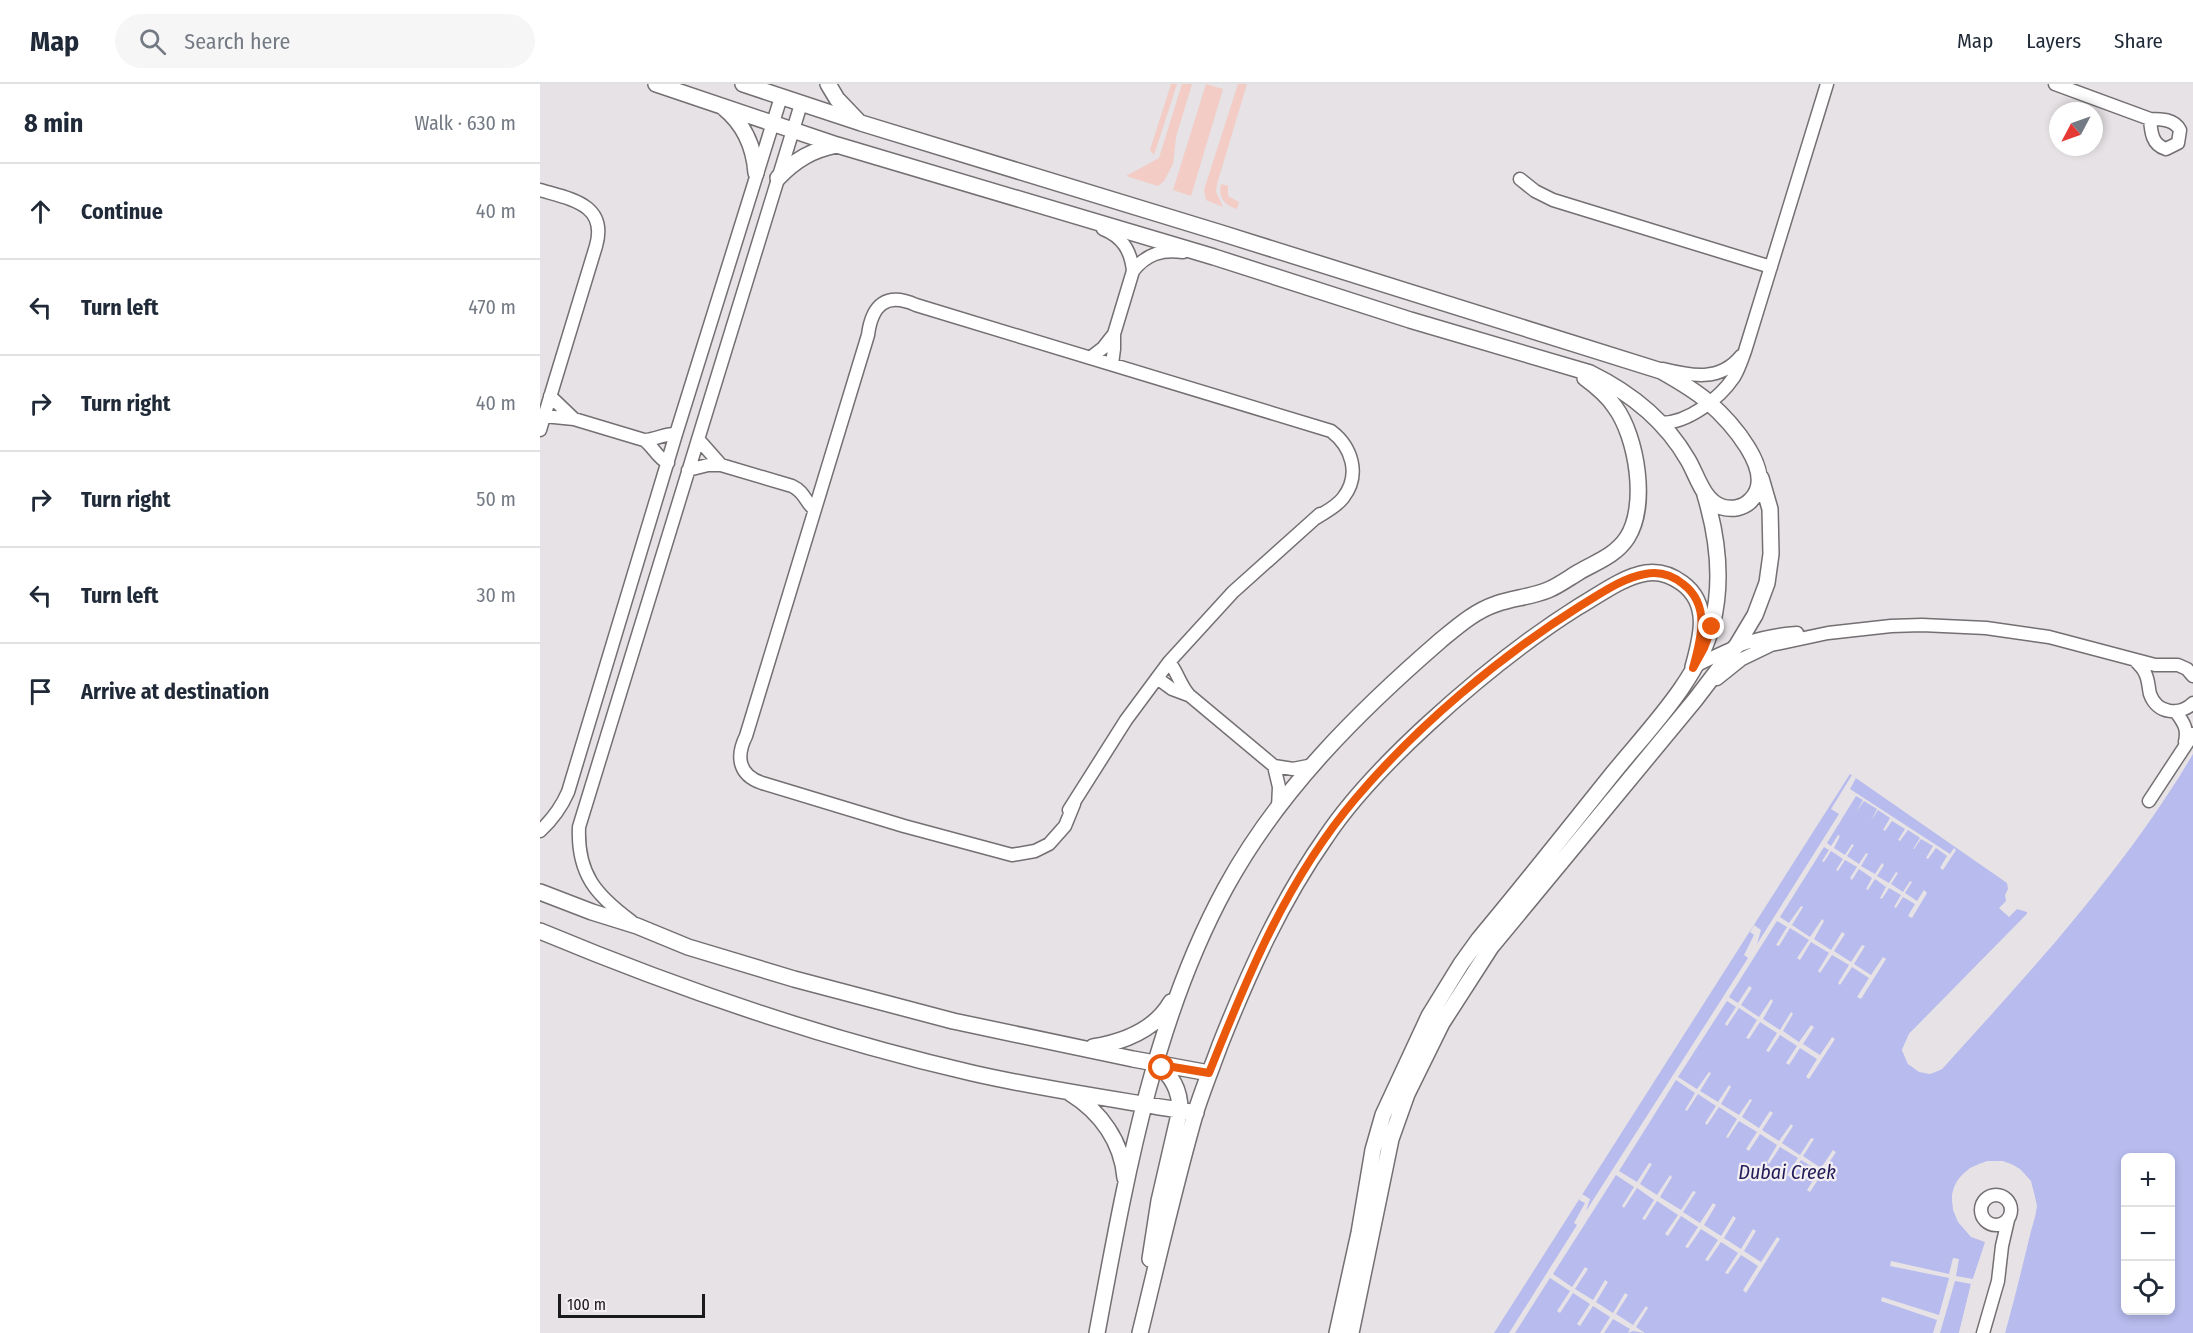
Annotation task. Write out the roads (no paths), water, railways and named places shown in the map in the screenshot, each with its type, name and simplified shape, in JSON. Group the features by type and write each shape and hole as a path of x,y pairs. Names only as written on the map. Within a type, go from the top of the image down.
{"main road":[{"path":"656,84 837,145 1214,257 1410,320 1590,373 1633,397 1661,423 1683,451 1710,501 1719,506 1739,507 1748,503 1756,496 1761,476"},
{"path":"743,84 861,123 1641,364 1680,382 1708,402 1742,440 1761,476 1767,494 1771,524 1770,568 1755,615 1737,645 1695,700 1491,947 1442,1023 1407,1094 1391,1139 1351,1333"},
{"path":"828,84 843,106 861,123"},
{"path":"719,104 730,112 746,134 753,153 756,173"},
{"path":"778,178 797,160 809,153 837,145"},
{"path":"1097,1333 1155,1064 1180,990 1208,923 1248,850 1313,765 1377,698 1471,616 1496,604 1547,591 1610,556 1627,538 1636,517 1638,490 1637,469 1625,425 1616,407 1602,391 1562,364"},
{"path":"1337,1333 1378,1132 1393,1090 1429,1016 1479,939 1665,709 1704,648 1712,627 1719,583 1716,538 1704,492"},
{"path":"1140,1333 1196,1113 1236,1004 1280,910 1328,833 1357,797 1442,712 1491,670 1558,620 1621,582 1646,573 1660,573 1674,577 1685,585 1700,608 1703,622 1693,668"},
{"path":"540,892 637,926 688,947 815,985 953,1021 1155,1064 1209,1073"},
{"path":"540,931 650,974 819,1031 970,1072 1196,1113"},
{"path":"1084,1048 1111,1044 1144,1030 1162,1014 1180,990"},
{"path":"1151,1286 1150,1259 1153,1236 1180,1110 1175,1085 1167,1073 1155,1064"},
{"path":"1065,1090 1090,1108 1110,1131 1122,1160 1126,1190"}],"street":[{"path":"1661,423 1671,423 1697,411 1736,375 1827,84"},
{"path":"2055,84 2150,119"},
{"path":"540,831 552,819 568,792 781,97"},
{"path":"637,926 611,906 591,884 581,857 579,827 801,104"},
{"path":"1520,179 1535,192 1553,200 1771,267"},
{"path":"540,190 585,205 592,212 599,229 596,246 540,430"},
{"path":"1063,212 1117,236 1129,251 1133,271"},
{"path":"1112,364 1114,334 1133,271 1146,257 1164,251 1214,257"},
{"path":"895,305 916,306 1322,427 1331,431 1345,444 1352,461 1348,490 1335,505 1316,518 1233,592 1169,662 1104,752 1056,830 1041,842 1024,849 995,850 858,813 752,779 742,766 740,749 746,736 820,490 868,335 877,317 895,305"},
{"path":"1090,358 1103,348 1114,334"},
{"path":"1641,364 1700,376 1726,369 1745,351"},
{"path":"550,396 574,419"},
{"path":"544,416 574,419 644,440 676,434"},
{"path":"698,439 721,465"},
{"path":"644,440 654,448 661,460 668,463"},
{"path":"688,470 708,465 721,465 792,486 801,491 814,509"},
{"path":"792,486 806,485 820,490"},
{"path":"1693,668 1737,645 1770,635 1828,633 1901,626 1986,628 2049,637 2155,665 2178,665 2187,669 2193,676"},
{"path":"1695,700 1728,668 1756,651 1772,645 1828,633"},
{"path":"2134,660 2144,671 2149,682 2150,694 2156,704 2166,711 2176,712 2184,711 2193,704"},
{"path":"1169,662 1189,696"},
{"path":"1157,678 1172,689 1189,696 1274,766 1293,769 1313,765"},
{"path":"2176,712 2185,723 2187,733 2184,747"},
{"path":"2149,801 2193,734"},
{"path":"1274,766 1279,787 1278,808"},
{"path":"1983,1333 1998,1281 2002,1246 2012,1211 2010,1202 2002,1195 1992,1195 1984,1200 1981,1210 1985,1220 1999,1225 2008,1220"},
{"path":"1991,1224 2002,1246"}],"water":[{"name":"Dubai Creek","path":"2193,754 2193,1333 2005,1333 2036,1203 2028,1180 2015,1166 1998,1161 1981,1163 1966,1172 1955,1185 1952,1201 1959,1219 1970,1234 1986,1242 1971,1284 1959,1333 1494,1333 1850,774 2007,883 2006,901 1999,908 2009,917 2017,909 2027,912 1909,1034 1902,1050 1908,1064 1930,1074 1942,1069 2010,994 2076,918 2138,838"}]}
